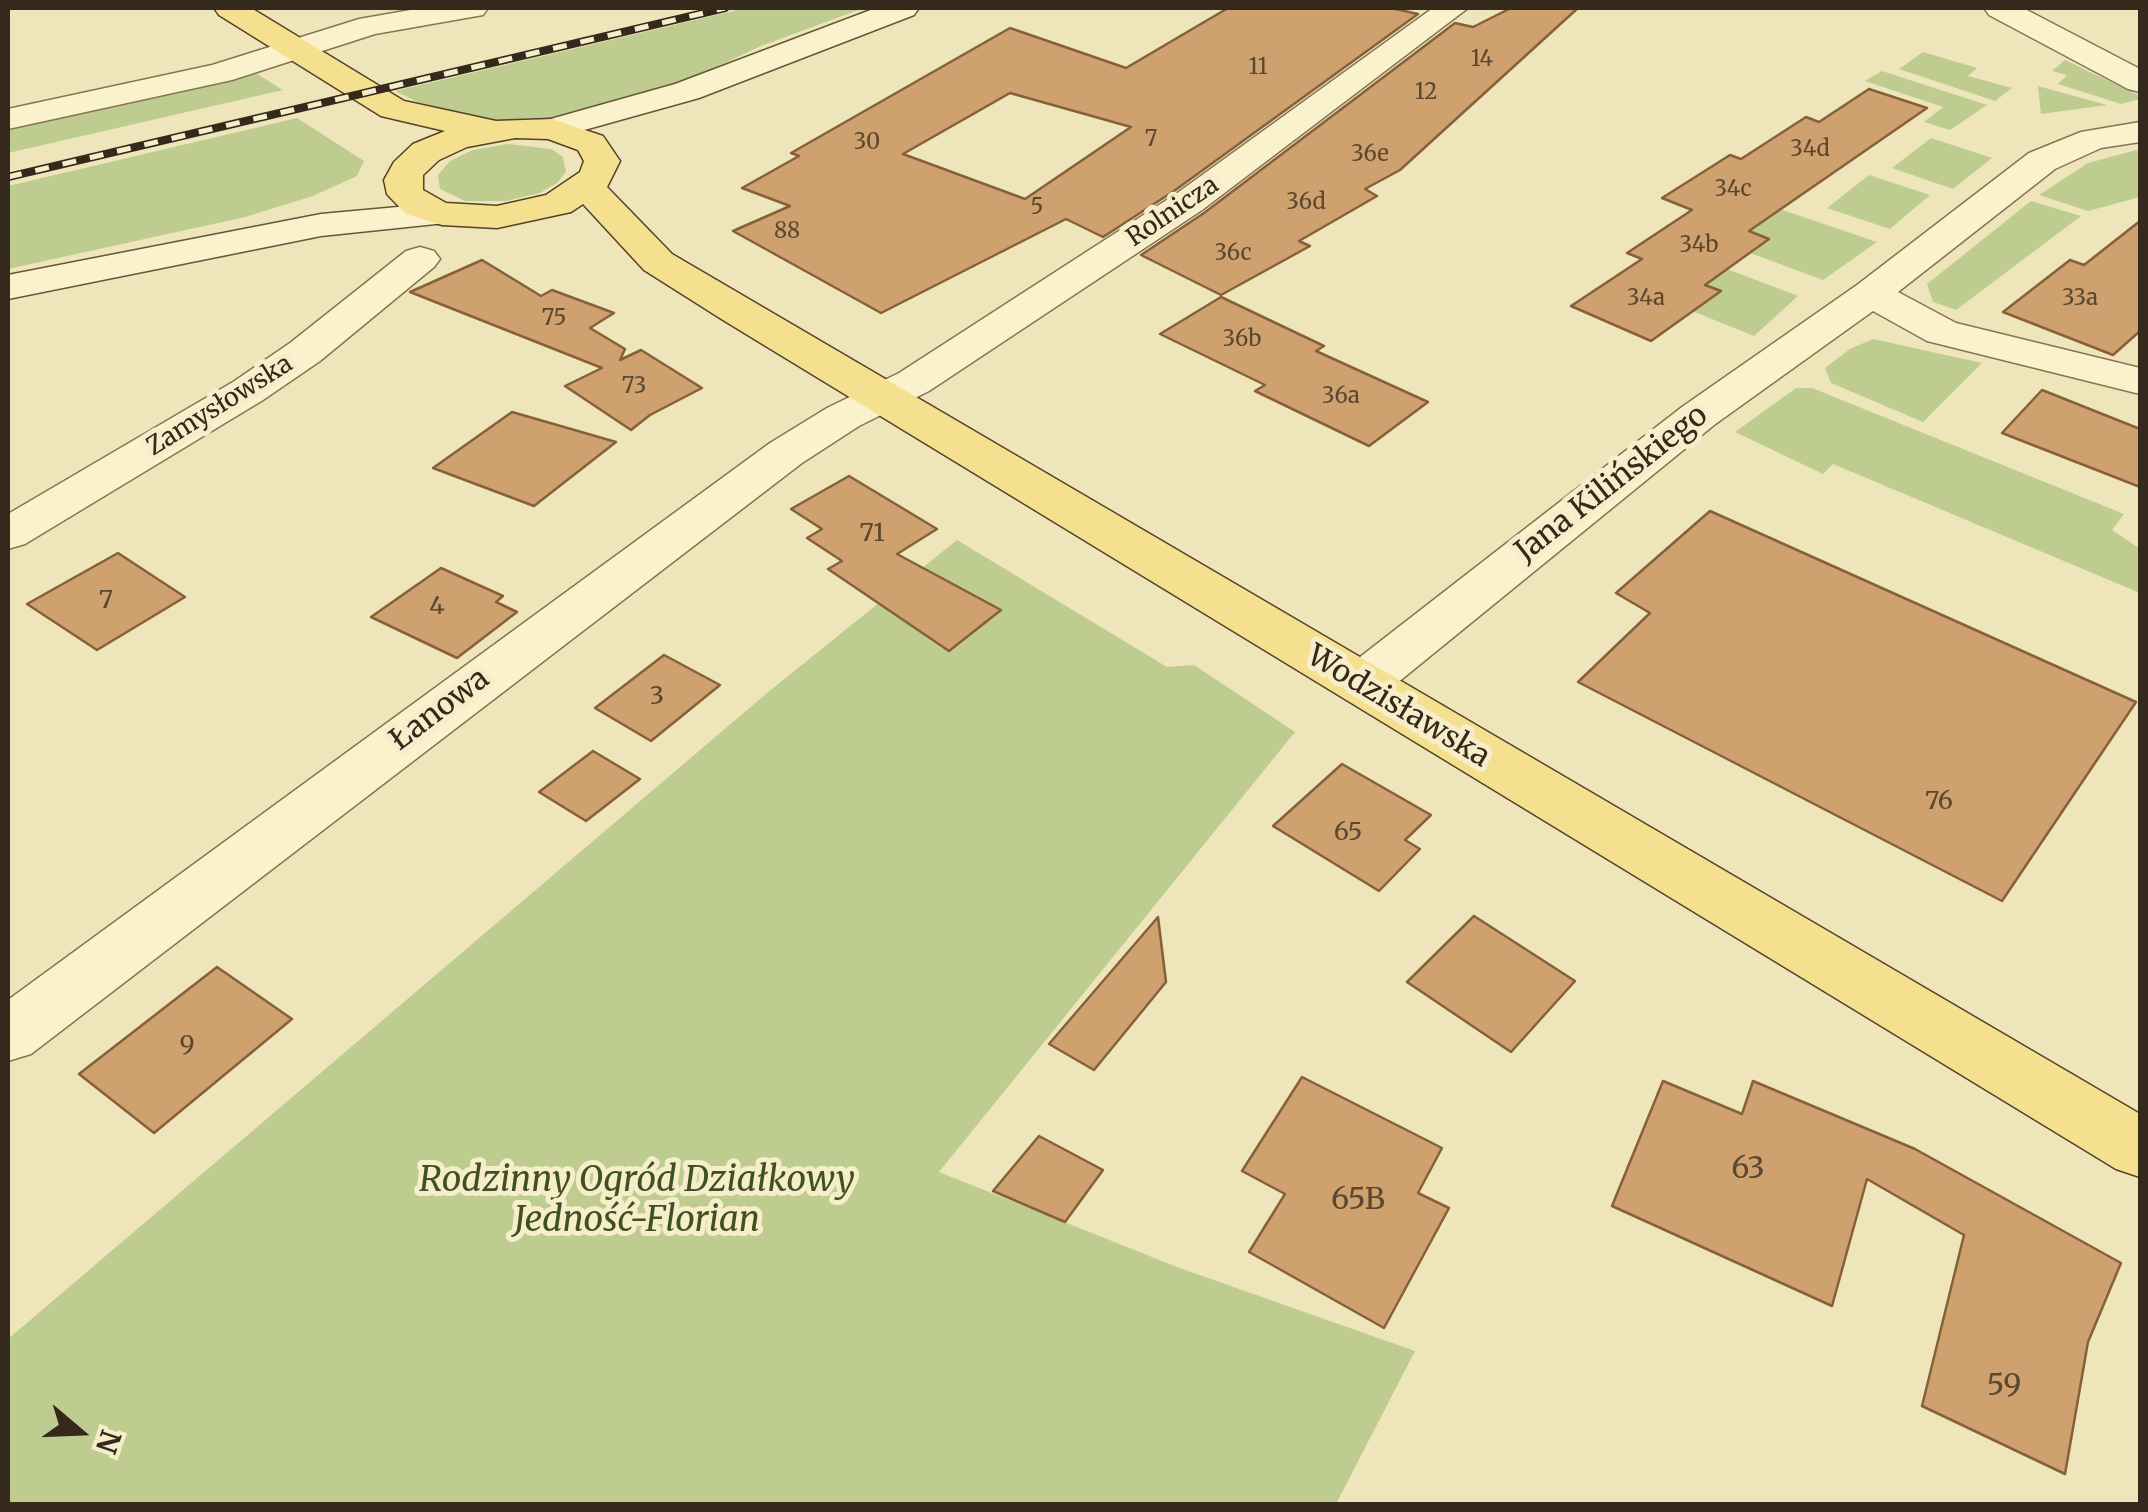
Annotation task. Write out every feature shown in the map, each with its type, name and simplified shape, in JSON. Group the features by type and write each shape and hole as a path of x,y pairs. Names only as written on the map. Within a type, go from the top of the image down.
{"main road":[{"path":"230,8 394,110 493,130"},
{"path":"394,110 416,161"},
{"path":"552,129 493,130 458,138 416,161 402,180 406,194 419,206 442,214 496,218 546,208 594,171"},
{"name":"Wodzisławska","path":"552,129 585,140 594,171 658,262"},
{"name":"Wodzisławska","path":"496,218 580,236 658,262 2140,1148"}],"street":[{"path":"8,119 220,72 370,26 472,8"},
{"path":"552,129 687,91 903,8"},
{"name":"Rolnicza","path":"882,398 914,382 1189,202 1452,8"},
{"path":"2000,8 2140,82"},
{"path":"594,171 687,91"},
{"name":"Jana Kilińskiego","path":"1361,684 1698,416 1871,294 2042,162 2093,139 2140,132"},
{"path":"118,263 307,212 416,161"},
{"path":"8,287 321,225 442,214"},
{"name":"Zamysłowska","path":"8,534 248,391 305,352 420,259"},
{"path":"1871,294 1942,332 2140,381"},
{"name":"Łanowa","path":"8,1035 735,490 829,426 882,398"}],"green space":[{"path":"746,8 864,8 761,46 661,93 565,120 493,123 432,109 395,91"},
{"path":"1923,52 1977,68 1968,76 2012,88 1995,101 1899,69"},
{"path":"2065,60 2140,99 2121,104 2058,84 2067,75 2052,71"},
{"path":"1882,71 1987,105 1950,130 1924,122 1943,107 1865,81"},
{"path":"254,72 283,90 8,153 8,125"},
{"path":"2038,86 2107,105 2041,114"},
{"path":"297,118 364,161 357,176 313,196 245,217 8,269 8,186"},
{"path":"1931,138 1992,158 1953,189 1892,168"},
{"path":"508,144 551,149 563,157 566,172 540,193 506,201 465,201 440,189 438,175 450,161 473,150"},
{"path":"2140,152 2140,197 2088,211 2039,195 2088,163"},
{"path":"1869,175 1930,195 1890,229 1827,208"},
{"path":"2031,201 2081,216 1956,310 1933,302 1927,284"},
{"path":"1768,205 1877,242 1823,280 1750,253 1768,239 1737,227"},
{"path":"1727,269 1798,296 1754,336 1692,311 1720,292 1705,285"},
{"path":"1873,339 1982,363 1923,422 1831,383 1825,368 1850,349"},
{"path":"1796,388 1812,388 2124,514 2112,530 2140,549 2140,593 1833,464 1823,474 1735,432"},
{"name":"Rodzinny Ogród Działkowy Jedność-Florian","path":"957,540 1167,667 1194,665 1295,732 939,1172 1177,1267 1415,1351 1336,1504 8,1504 8,1339 767,693"}],"building":[{"path":"1228,8 1391,8 1418,14 1174,191 1103,237 1066,219 881,313 733,231 790,206 742,188 799,156 791,153 1010,28 1126,68","holes":["1010,93 1131,127 1025,199 903,154"]},
{"path":"1511,8 1578,8 1400,170 1365,189 1377,196 1299,241 1310,246 1221,295 1141,255 1204,213 1455,23 1473,27"},
{"path":"1869,89 1927,108 1749,231 1769,239 1705,285 1721,291 1651,341 1571,306 1642,259 1627,253 1692,210 1662,198 1730,155 1741,159 1806,117 1819,122"},
{"path":"2140,221 2140,331 2113,355 2003,312 2070,260 2084,265"},
{"path":"482,260 541,296 552,290 614,313 590,328 625,349 620,360 641,350 702,388 650,415 631,430 565,386 602,368 410,292"},
{"path":"1221,297 1324,346 1316,351 1428,402 1369,446 1255,391 1265,385 1160,334"},
{"path":"2042,390 2140,429 2140,487 2002,433"},
{"path":"512,412 616,442 534,506 433,468"},
{"path":"849,476 937,529 897,554 1001,610 949,651 828,569 842,561 807,538 822,529 791,509"},
{"path":"1710,511 2136,702 2002,901 1578,682 1650,613 1616,593"},
{"path":"118,553 185,597 97,650 27,604"},
{"path":"441,568 503,596 496,602 517,612 457,658 371,617"},
{"path":"664,655 720,685 651,741 595,708"},
{"path":"593,751 640,779 586,821 539,792"},
{"path":"1342,764 1431,815 1405,840 1420,849 1379,891 1273,826"},
{"path":"1474,916 1575,981 1511,1052 1407,982"},
{"path":"1158,917 1166,982 1094,1070 1049,1044"},
{"path":"217,967 292,1019 154,1133 79,1074"},
{"path":"1302,1077 1442,1148 1418,1193 1449,1208 1384,1328 1249,1252 1285,1194 1242,1171"},
{"path":"1663,1081 1742,1114 1753,1081 1915,1149 2121,1263 2088,1342 2065,1474 1922,1406 1964,1235 1867,1179 1832,1306 1612,1206"},
{"path":"1039,1136 1103,1170 1065,1222 993,1191"}],"railway":[{"path":"8,177 725,8"}]}
